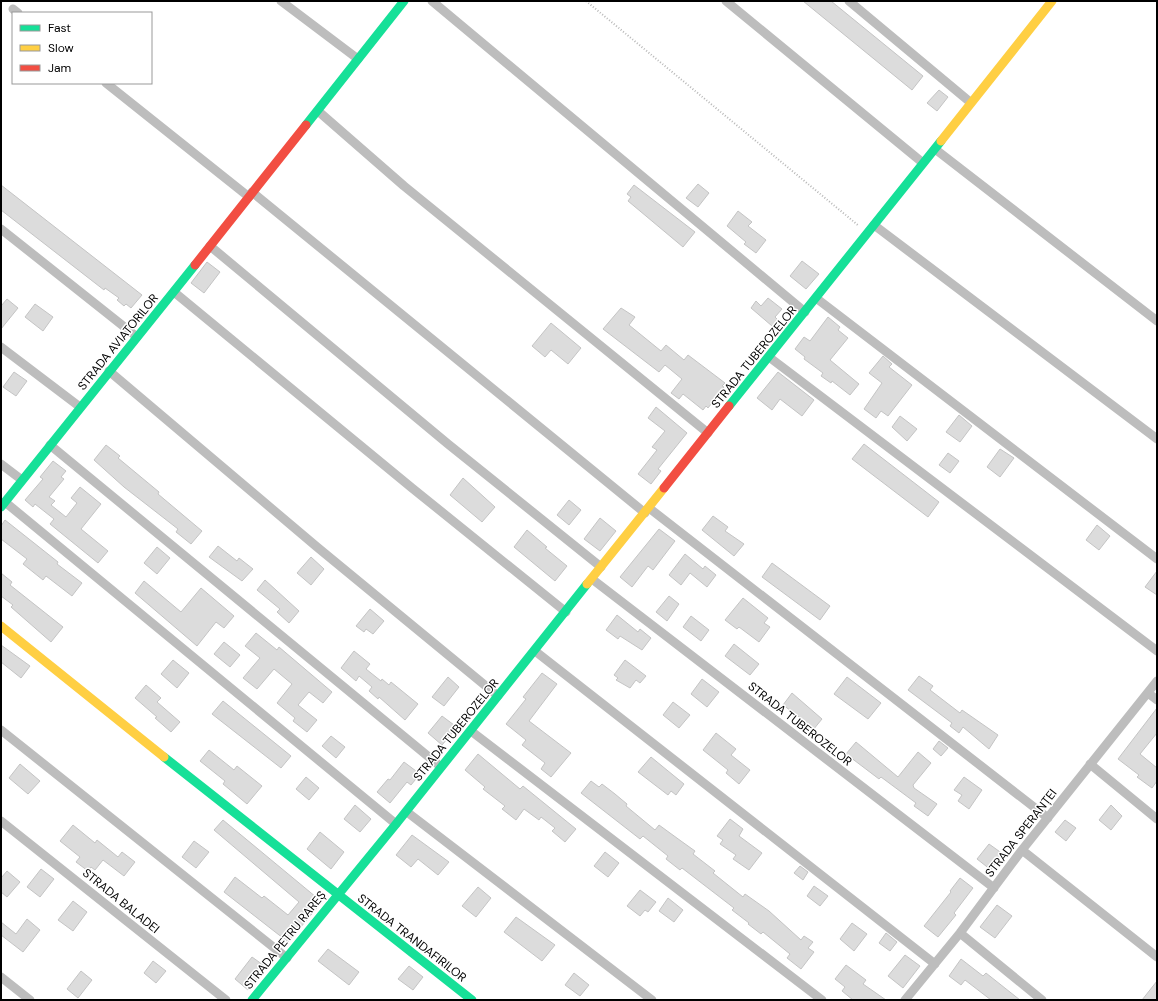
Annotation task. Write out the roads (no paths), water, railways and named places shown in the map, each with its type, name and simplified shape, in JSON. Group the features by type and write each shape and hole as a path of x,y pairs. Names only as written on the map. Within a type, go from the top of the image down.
{"street":[{"path":"281,1 358,59"},
{"name":"STRADA AVIATORILOR","path":"3,505 404,1"},
{"path":"432,1 805,312"},
{"path":"726,1 923,164"},
{"path":"849,1 970,102"},
{"name":"STRADA TUBEROZELOR","path":"338,895 407,812 441,767 1052,1"},
{"path":"107,84 251,194 647,510 1048,818"},
{"path":"318,111 404,186 708,433"},
{"path":"935,149 1157,321"},
{"path":"874,225 1157,439"},
{"path":"1,229 138,337"},
{"path":"210,246 448,444 601,567"},
{"path":"174,292 412,488 566,612"},
{"path":"816,298 1157,559"},
{"path":"1,347 80,407"},
{"path":"769,357 1157,651"},
{"path":"109,372 317,547 498,696"},
{"path":"50,446 441,767"},
{"path":"1,464 22,480"},
{"path":"3,505 396,824"},
{"name":"STRADA TUBEROZELOR","path":"592,579 994,888"},
{"name":"STRADA TRANDAFIRILOR","path":"1,626 472,1000"},
{"path":"534,651 935,964"},
{"name":"STRADA SPERANȚEI","path":"905,1000 960,933 1022,850 1157,681"},
{"path":"1148,693 1157,700"},
{"path":"1,730 287,958"},
{"path":"471,731 822,1000"},
{"path":"1090,764 1157,819"},
{"path":"407,812 652,1000"},
{"name":"STRADA BALADEI","path":"1,821 226,1000"},
{"path":"1022,850 1157,957"},
{"name":"STRADA PETRU RAREȘ","path":"252,1000 338,895"},
{"path":"960,933 1042,1000"},
{"path":"1,977 30,1000"}]}
